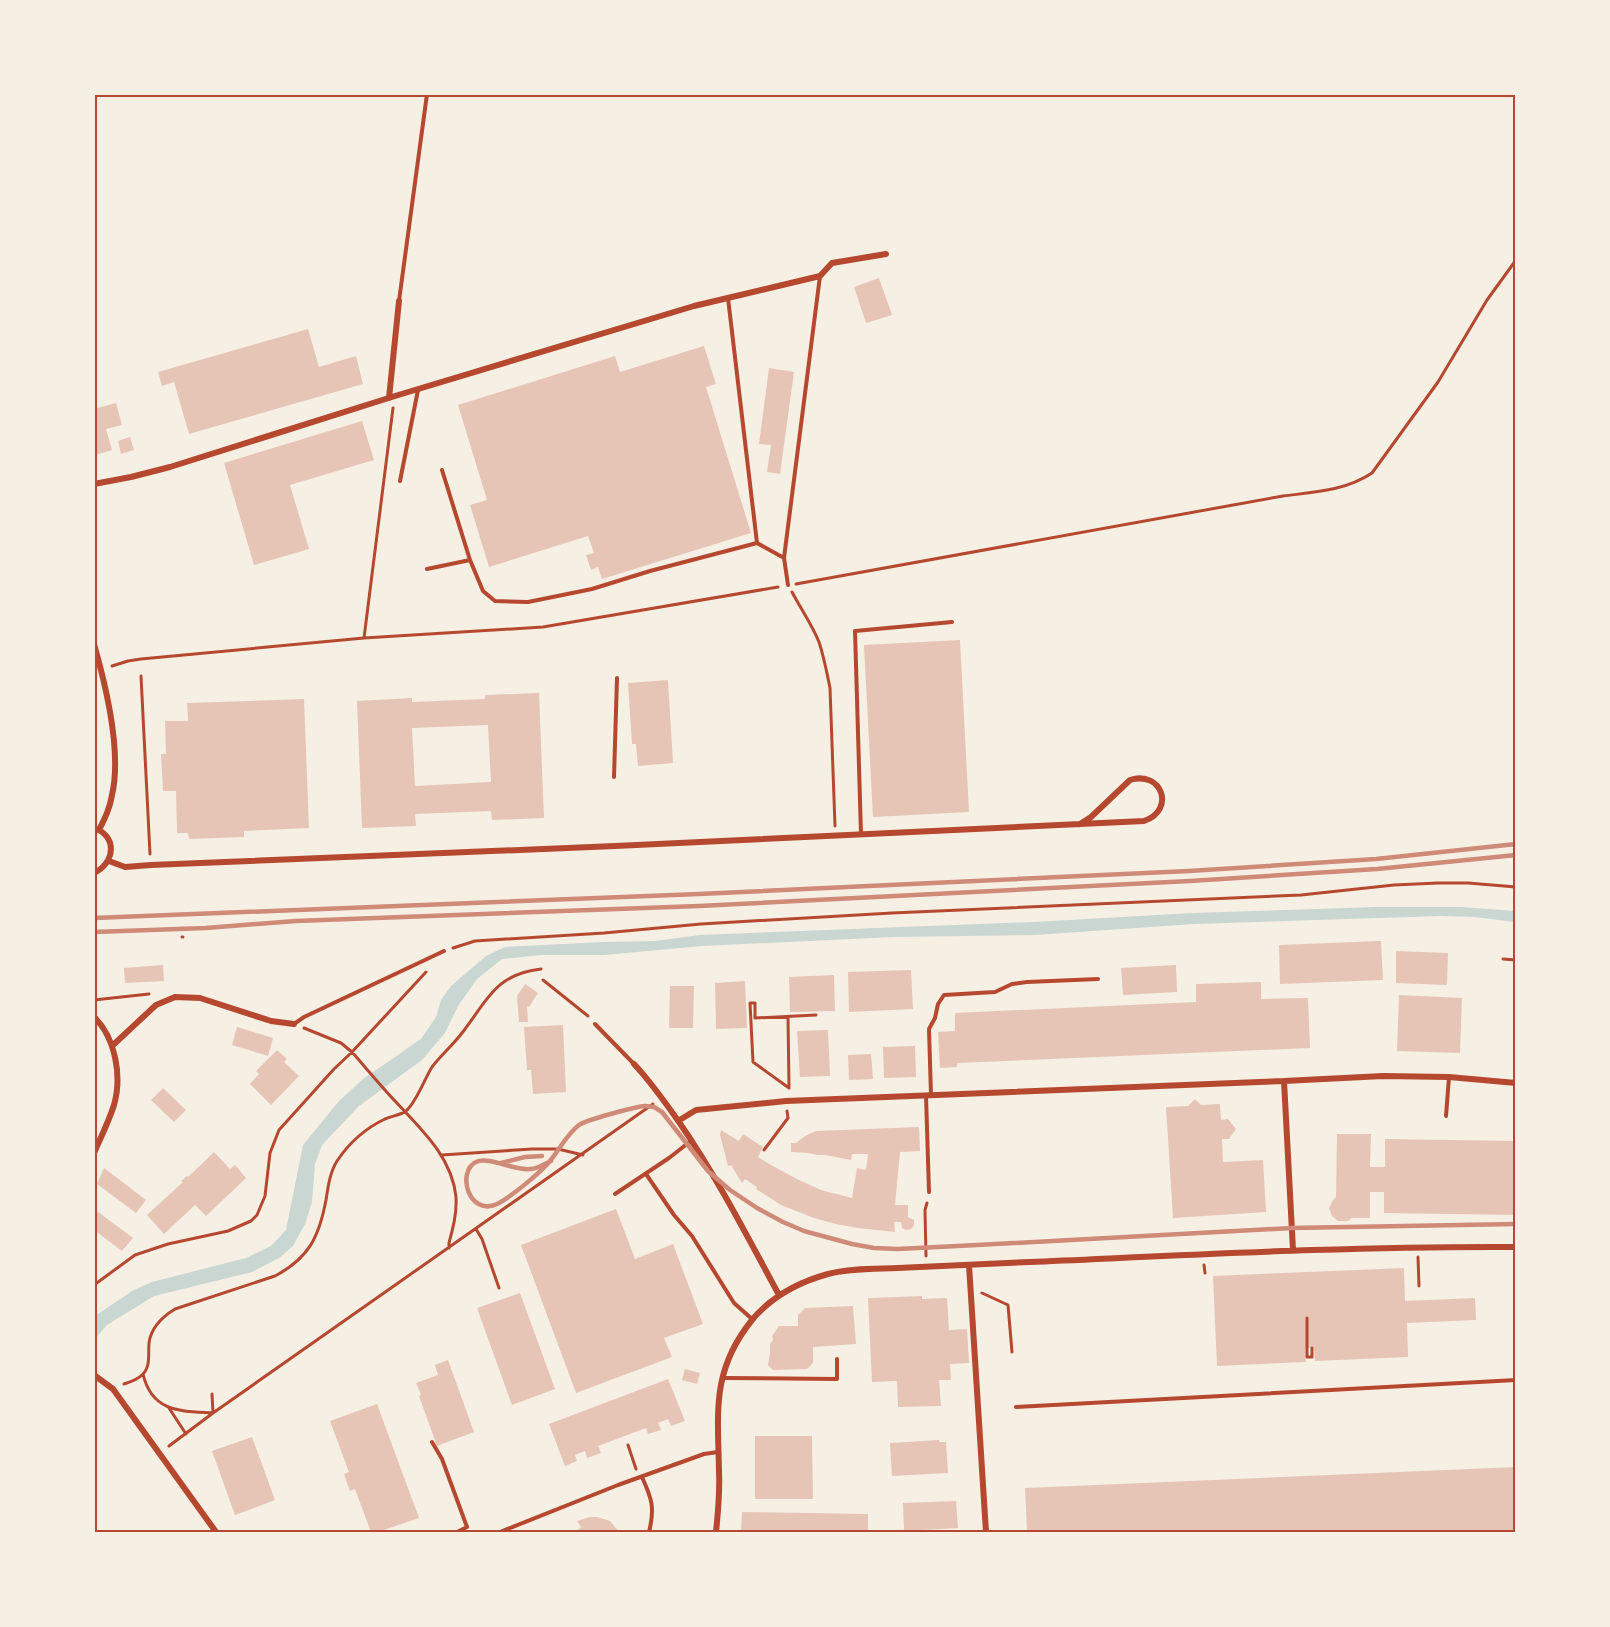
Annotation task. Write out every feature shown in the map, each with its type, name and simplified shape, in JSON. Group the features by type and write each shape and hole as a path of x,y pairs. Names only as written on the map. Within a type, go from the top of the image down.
{"street":[{"path":"94,484 170,466 694,306 820,276 832,263 886,254"},
{"path":"392,397 399,301"},
{"path":"94,644 102,670 111,717 115,773 113,794 107,814 97,829 108,838 111,849 109,861 104,868 94,873"},
{"path":"109,861 125,867 615,846 1144,821 1157,814 1163,800 1161,792 1158,786 1145,778 1130,780 1091,817 1080,824"},
{"path":"112,1046 156,1005 175,998 200,998 271,1021 294,1024"},
{"path":"94,1017 112,1046 116,1075 115,1102 94,1153"},
{"path":"634,1064 662,1097 692,1140 779,1295"},
{"path":"678,1121 696,1110 788,1101 1383,1076 1449,1077 1515,1083"},
{"path":"1284,1081 1293,1250"},
{"path":"716,1533 719,1494 717,1419 722,1378 733,1351 752,1320 779,1295 810,1280 847,1270 926,1266 1293,1250 1418,1246 1515,1247"},
{"path":"969,1265 986,1533"},
{"path":"94,1375 113,1389 216,1533"}],"lane":[{"path":"399,301 427,94"},
{"path":"789,585 784,558 820,276"},
{"path":"728,298 757,543"},
{"path":"400,481 418,389"},
{"path":"442,470 470,560 483,591 495,601 528,602 592,589 757,543 784,558"},
{"path":"427,570 470,560"},
{"path":"861,834 855,631 952,621"},
{"path":"614,777 617,678"},
{"path":"294,1024 304,1017 444,951"},
{"path":"929,1192 929,1029 935,1018 938,1004 944,995 995,992 1012,984 1027,982 1098,979"},
{"path":"595,1024 634,1064"},
{"path":"1446,1116 1449,1077"},
{"path":"615,1194 692,1140"},
{"path":"646,1174 674,1215 692,1236 734,1303 752,1320"},
{"path":"722,1378 837,1379 837,1359"},
{"path":"1016,1407 1515,1380"},
{"path":"432,1442 442,1459 467,1527 457,1533"},
{"path":"500,1533 640,1477 704,1454 718,1452"},
{"path":"640,1477 652,1499 649,1533"}],"path":[{"path":"102,670 141,659 364,638 543,627 1283,496 1340,488 1359,482 1372,473 1438,382 1487,300 1515,261"},
{"path":"364,638 392,397"},
{"path":"789,585 819,642 826,666 832,704 836,835"},
{"path":"141,676 151,865"},
{"path":"94,1285 135,1255 168,1244 228,1231 251,1221 257,1215 265,1196 270,1153 279,1130 444,951 475,941 701,924 892,913 1301,895 1394,885 1468,883 1515,887"},
{"path":"1503,959 1515,960"},
{"path":"113,1389 143,1374 147,1367 152,1332 163,1316 174,1309 275,1276 288,1270 304,1256 318,1232 329,1180 336,1162 359,1136 383,1120 405,1112 432,1068 461,1034 489,995 504,980 529,970 541,969"},
{"path":"543,980 583,1011 595,1024"},
{"path":"94,1000 153,994"},
{"path":"789,1088 753,1062 750,1003 754,1003 755,1018 816,1015"},
{"path":"764,1150 788,1118 788,1017"},
{"path":"294,1024 341,1043 352,1052 442,1155 456,1195 449,1248"},
{"path":"159,1454 213,1413 583,1155 662,1097"},
{"path":"442,1155 532,1149 558,1149 583,1155"},
{"path":"926,1266 925,1210 929,1192"},
{"path":"476,1229 482,1239 499,1288"},
{"path":"1418,1246 1419,1286"},
{"path":"971,1289 1008,1305 1012,1352"},
{"path":"1307,1318 1307,1357 1312,1357 1312,1348"},
{"path":"143,1374 152,1396 169,1408 186,1434"},
{"path":"212,1394 213,1413"},
{"path":"169,1408 213,1413"},
{"path":"628,1445 640,1477"}],"shaded area":[{"path":"1377,907 1461,907 1515,911 1515,922 1441,916 1194,924 1035,935 893,937 702,946 604,955 541,955 502,959 477,979 458,1006 445,1033 422,1060 359,1106 322,1145 315,1164 312,1202 305,1224 293,1246 279,1258 252,1272 154,1296 107,1325 95,1339 95,1316 132,1291 152,1282 246,1258 271,1246 286,1230 303,1145 339,1101 363,1079 421,1039 436,1017 441,1000 451,986 486,956 505,947 655,941 700,935"}],"building":[{"path":"879,278 892,315 866,323 854,287"},
{"path":"308,329 319,367 356,356 363,384 189,434 174,382 162,386 158,372"},
{"path":"704,346 716,384 706,387 751,533 602,579 598,567 591,570 586,555 594,553 588,536 489,567 470,505 487,500 458,405 615,356 620,372"},
{"path":"769,368 794,372 780,474 767,472 771,445 759,444"},
{"path":"116,403 122,425 106,429 112,450 95,455 94,409"},
{"path":"362,421 374,460 290,485 309,549 254,565 224,463"},
{"path":"130,437 134,450 121,454 118,441"},
{"path":"960,640 969,812 873,817 864,645"},
{"path":"668,680 673,763 638,766 636,744 632,744 628,683"},
{"path":"539,693 544,818 492,820 491,811 415,814 416,826 362,828 357,701 412,698 412,702 485,699 485,695","holes":["488,725 491,782 415,786 412,728"]},
{"path":"304,699 309,828 244,831 244,837 189,839 188,833 177,833 176,791 163,791 161,754 166,754 165,721 188,721 187,703"},
{"path":"1381,941 1383,980 1280,984 1279,945"},
{"path":"1396,951 1448,953 1447,985 1396,983"},
{"path":"163,965 164,981 125,983 124,968"},
{"path":"1176,965 1177,992 1123,995 1121,968"},
{"path":"911,970 913,1009 849,1012 848,972"},
{"path":"834,975 835,1011 790,1012 789,977"},
{"path":"745,981 747,1028 716,1029 715,983"},
{"path":"1261,982 1261,999 1308,998 1310,1048 957,1063 957,1067 940,1068 938,1032 955,1031 955,1013 1196,1002 1196,984"},
{"path":"525,984 538,993 529,1007 527,1006 528,1022 519,1022 517,996"},
{"path":"670,986 694,986 693,1028 669,1028"},
{"path":"1399,995 1462,998 1460,1053 1397,1051"},
{"path":"563,1025 566,1092 533,1094 531,1070 527,1070 524,1027"},
{"path":"237,1027 273,1038 268,1056 232,1045"},
{"path":"828,1030 830,1076 800,1077 797,1031"},
{"path":"915,1046 916,1077 884,1078 883,1047"},
{"path":"277,1050 287,1059 284,1062 299,1076 271,1105 250,1084 259,1074 256,1071"},
{"path":"871,1054 873,1079 849,1080 848,1055"},
{"path":"163,1088 186,1110 174,1122 151,1100"},
{"path":"1195,1099 1201,1105 1220,1104 1221,1120 1228,1119 1236,1129 1229,1139 1222,1139 1223,1162 1263,1160 1266,1212 1173,1218 1166,1107 1188,1106"},
{"path":"919,1127 920,1151 900,1152 895,1205 908,1205 908,1217 914,1220 914,1225 911,1229 906,1230 902,1228 901,1222 894,1222 895,1232 836,1224 781,1205 745,1179 742,1183 731,1165 728,1166 720,1135 721,1130 739,1141 743,1134 763,1147 758,1157 771,1165 821,1190 852,1198 857,1168 866,1170 868,1154 852,1154 851,1160 791,1152 791,1143 796,1143 816,1131"},
{"path":"1337,1134 1371,1134 1370,1167 1385,1167 1385,1139 1516,1141 1516,1215 1384,1213 1384,1192 1370,1192 1370,1218 1338,1221 1332,1216 1329,1208 1336,1197"},
{"path":"214,1152 230,1169 235,1165 246,1178 206,1216 195,1205 164,1234 147,1215"},
{"path":"104,1168 146,1200 136,1213 97,1184"},
{"path":"94,1209 133,1238 122,1251 94,1230"},
{"path":"616,1209 635,1259 673,1244 703,1324 664,1338 672,1357 576,1393 521,1245"},
{"path":"1404,1268 1405,1301 1475,1298 1476,1320 1407,1323 1408,1357 1315,1361 1314,1348 1305,1348 1306,1362 1217,1366 1213,1276"},
{"path":"520,1293 555,1389 512,1405 477,1308"},
{"path":"922,1296 922,1299 947,1298 949,1330 967,1329 969,1363 950,1364 951,1380 939,1380 941,1406 898,1407 897,1381 872,1382 868,1298"},
{"path":"853,1306 856,1344 813,1347 813,1363 807,1369 773,1370 768,1365 772,1336 779,1326 798,1326 798,1315 805,1308"},
{"path":"448,1360 474,1432 437,1446 416,1383 438,1375 435,1365"},
{"path":"685,1369 700,1373 697,1384 682,1380"},
{"path":"668,1379 685,1421 671,1426 668,1419 658,1423 661,1430 648,1434 646,1428 598,1446 601,1453 587,1458 585,1451 575,1455 577,1461 565,1466 549,1424"},
{"path":"377,1404 419,1518 378,1532 371,1532 355,1489 350,1491 344,1474 349,1472 330,1421"},
{"path":"755,1436 812,1436 813,1499 755,1499"},
{"path":"252,1437 275,1500 235,1515 212,1451"},
{"path":"939,1440 939,1442 946,1442 948,1473 892,1476 890,1443"},
{"path":"1516,1467 1516,1532 1027,1532 1025,1488"},
{"path":"956,1501 958,1528 904,1531 903,1503"},
{"path":"742,1512 868,1514 868,1532 741,1532"},
{"path":"590,1517 610,1521 619,1532 575,1532 581,1527 577,1521"}],"railway":[{"path":"94,918 699,894 1189,871 1376,859 1516,844"},
{"path":"94,932 206,928 296,921 699,906 1190,881 1377,869 1516,855"},
{"path":"551,1161 548,1162 538,1167 530,1169 488,1161 476,1162 470,1167 467,1175 468,1192 479,1204 487,1206 497,1204 539,1172 545,1166 550,1161 579,1125 610,1114 645,1106 654,1107 662,1112 708,1171 730,1190 757,1208 804,1231 874,1248 898,1249 1292,1228 1516,1224"},
{"path":"501,1163 525,1157 542,1156"}]}
